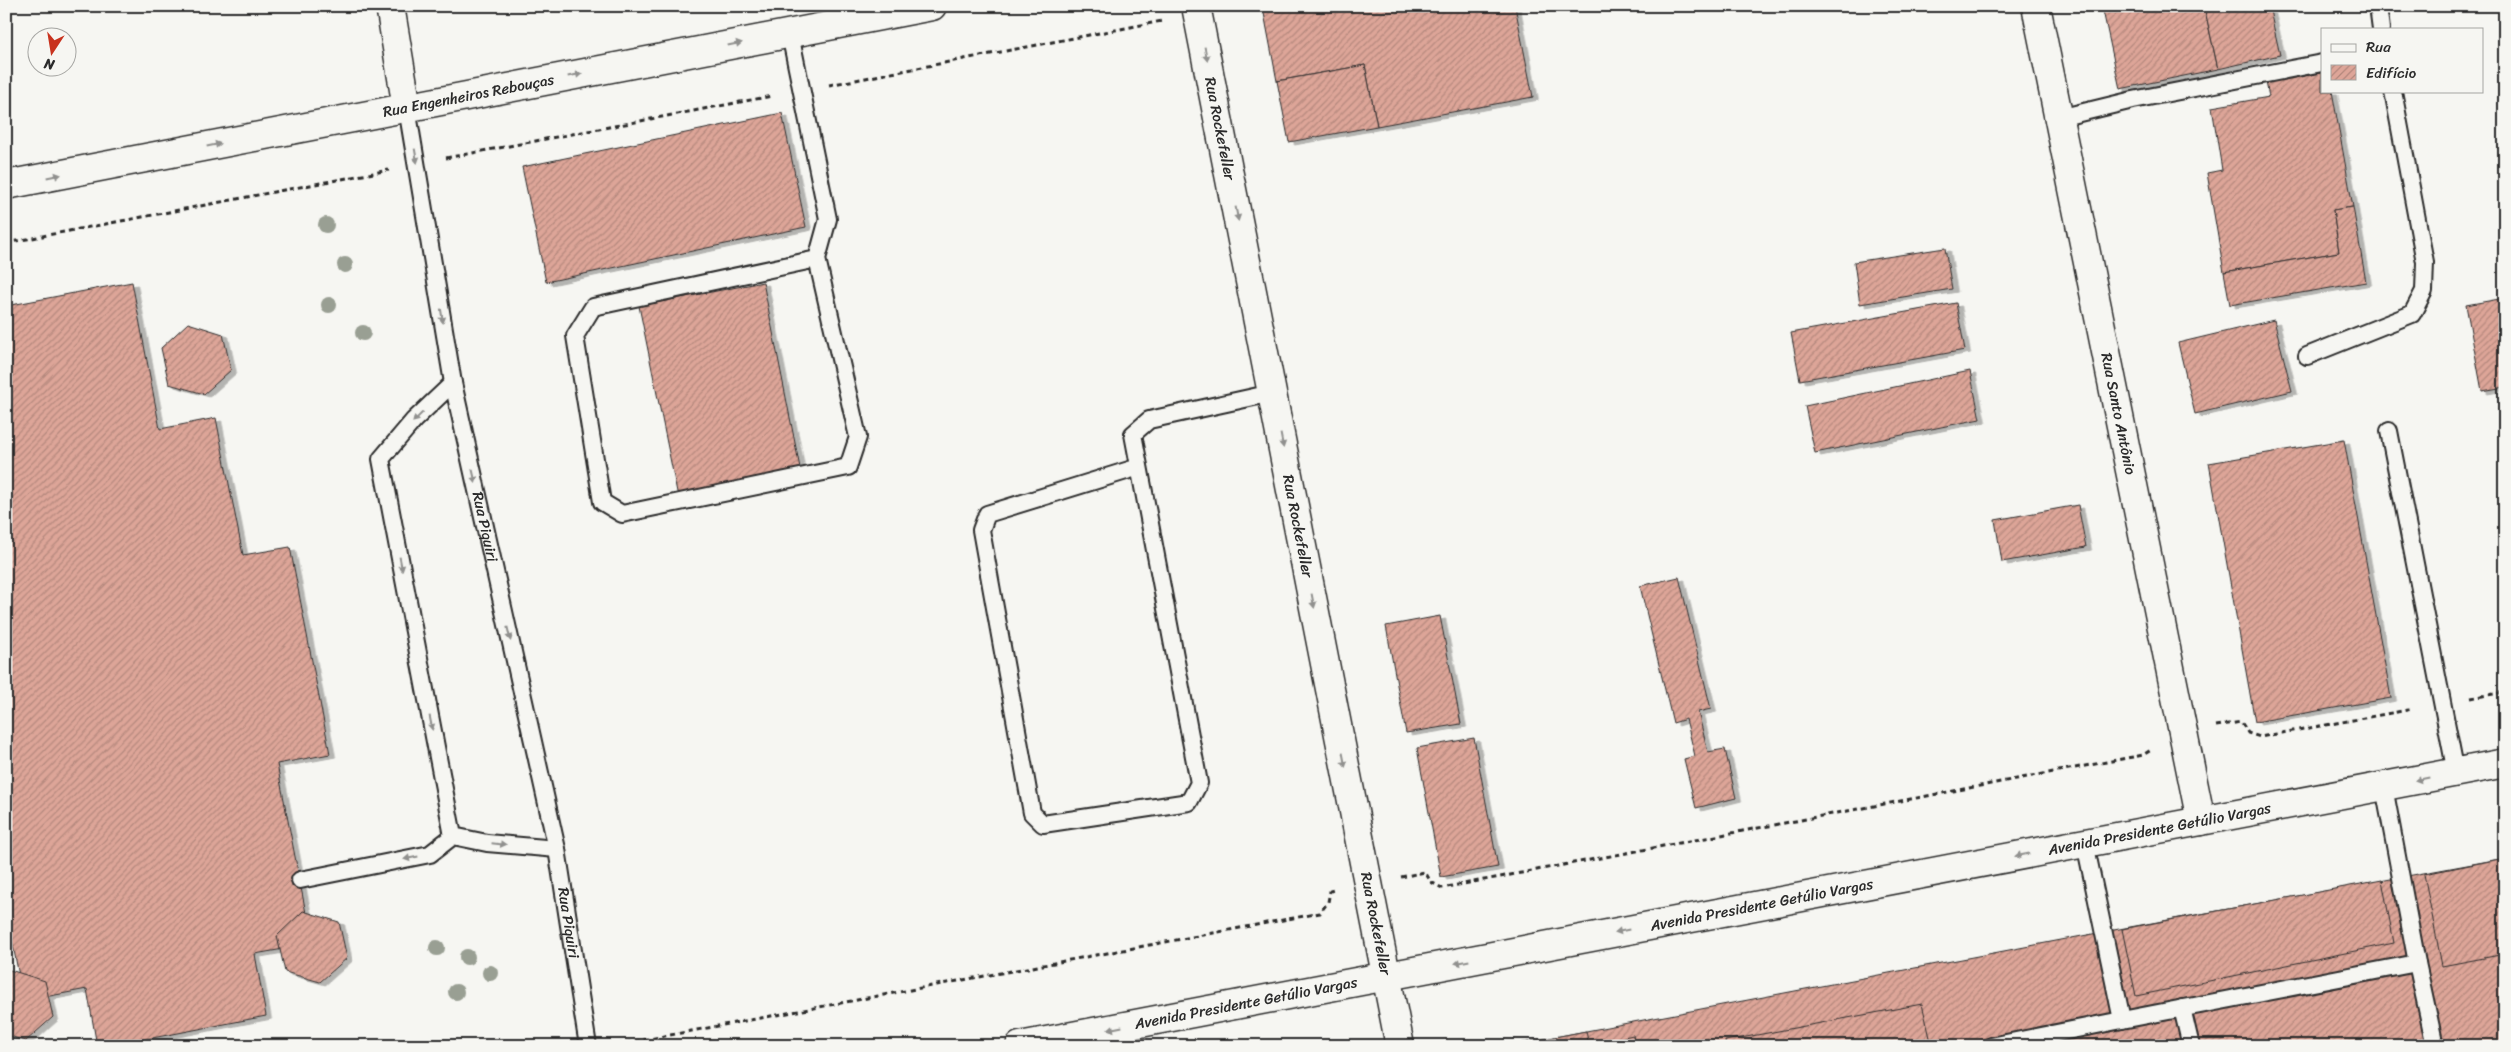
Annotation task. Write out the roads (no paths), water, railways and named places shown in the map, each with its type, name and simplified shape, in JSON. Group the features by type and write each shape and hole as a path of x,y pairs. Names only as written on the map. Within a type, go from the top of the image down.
{"main road":[{"name":"Rua Piquiri","path":"390,6 407,108"},
{"name":"Rua Engenheiros Rebouças","path":"6,185 932,6"},
{"name":"Rua Rockefeller","path":"1196,6 1400,1046"},
{"name":"Rua Santo Antônio","path":"2036,6 2202,821"},
{"name":"Avenida Presidente Getúlio Vargas","path":"1020,1046 2505,764"}],"lane":[{"path":"2378,6 2381,28"},
{"path":"790,34 828,219 816,259 858,437 848,467 622,514 602,502 575,336 593,307 816,259"},
{"path":"2059,118 2133,100 2321,63"},
{"path":"2307,356 2412,314 2424,291 2425,262 2393,92"},
{"name":"Rua Piquiri","path":"407,108 453,383 557,849 588,1046"},
{"path":"453,383 414,420 381,459 453,836"},
{"path":"1139,467 988,514 981,530 1032,813 1043,824 1188,802 1199,784 1133,434 1149,420 1272,394"},
{"path":"2388,431 2456,773"},
{"path":"2384,787 2417,963 2435,1046"},
{"path":"453,836 486,843 557,849"},
{"path":"300,880 430,854 453,836"},
{"path":"2085,843 2122,1020"},
{"path":"1991,1046 2417,963"},
{"path":"2182,1008 2191,1046"}]}
